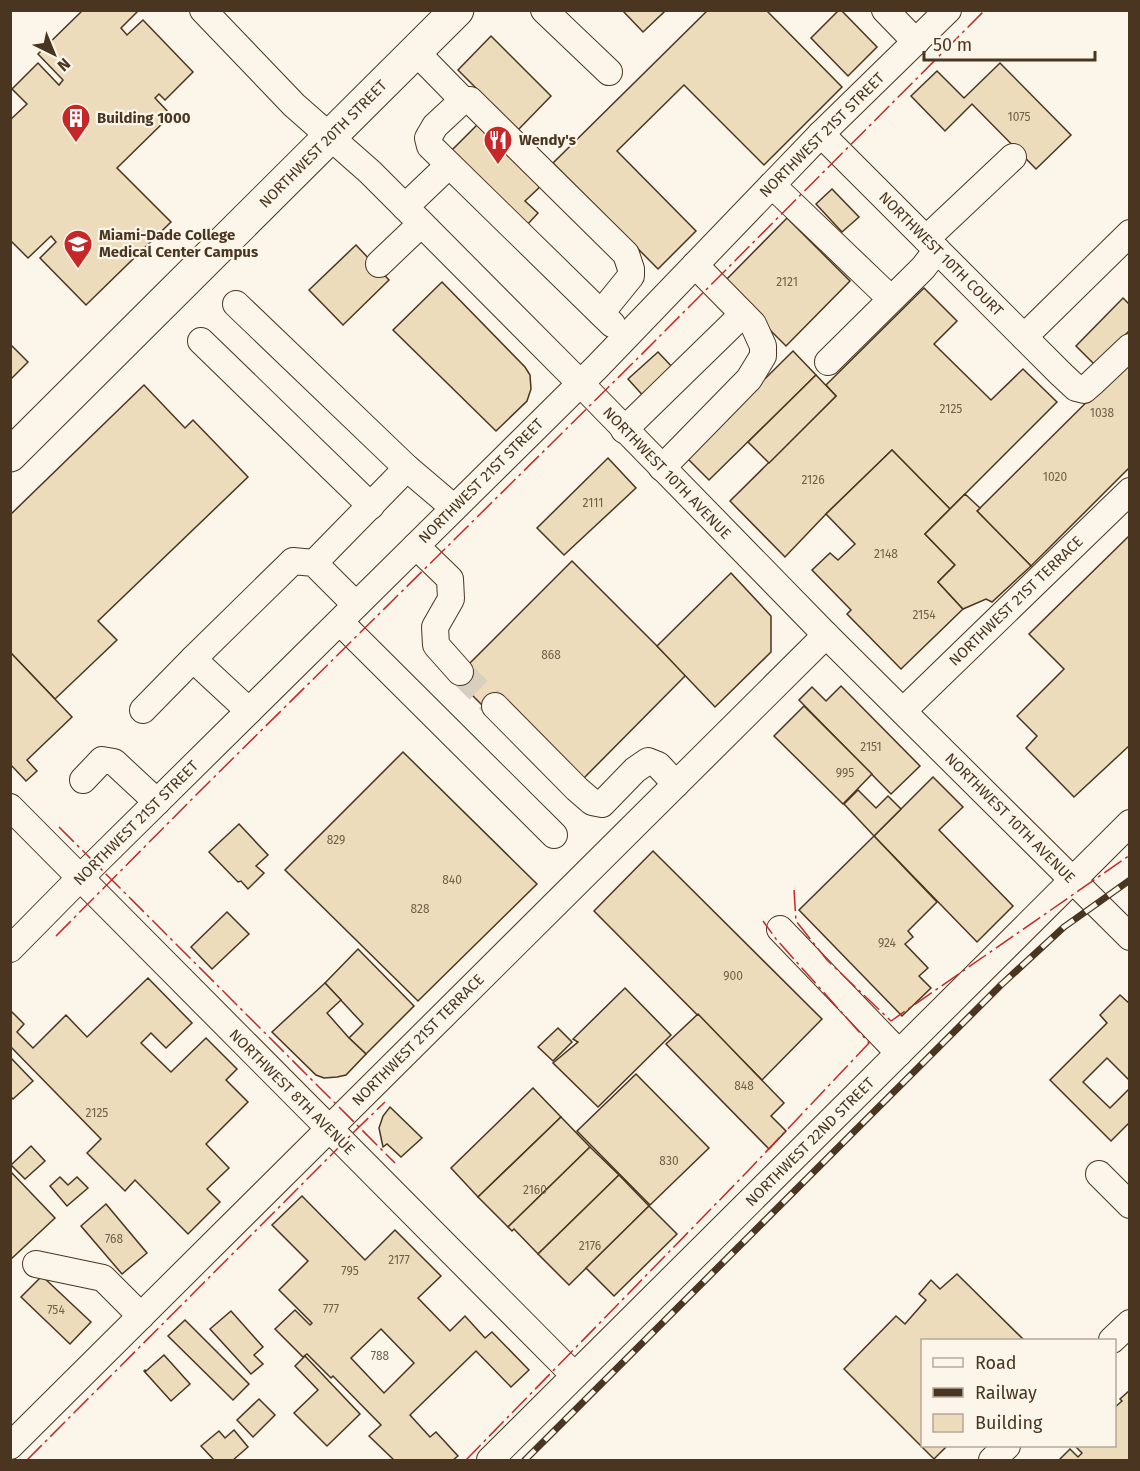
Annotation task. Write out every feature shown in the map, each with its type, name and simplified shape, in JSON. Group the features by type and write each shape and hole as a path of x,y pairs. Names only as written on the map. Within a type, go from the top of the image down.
{"main road":[{"name":"NORTHWEST 20TH STREET","path":"10,455 457,10"}],"street":[{"name":"NORTHWEST 10TH AVENUE","path":"203,10 294,105 370,172 826,634 1130,937"},
{"path":"544,10 609,72"},
{"path":"885,10 916,42"},
{"name":"NORTHWEST 21ST STREET","path":"10,949 580,383 821,134 948,10"},
{"path":"416,52 463,99 470,100 626,254 631,276 601,313"},
{"path":"463,99 435,126 428,138 430,146 625,337"},
{"name":"NORTHWEST 10TH COURT","path":"821,134 1076,388 1084,390 1092,384 1130,347"},
{"path":"828,362 923,268 932,245 1013,157"},
{"path":"379,264 449,165"},
{"path":"772,185 891,298"},
{"path":"1024,337 1130,233"},
{"path":"662,468 749,380 763,356 763,346 753,324 695,265"},
{"path":"236,304 407,468 454,508"},
{"path":"624,430 743,314"},
{"path":"201,341 371,506"},
{"path":"314,563 407,468"},
{"name":"NORTHWEST 21ST TERRACE","path":"903,711 1130,491"},
{"path":"416,546 450,579 451,599 435,627 436,645 460,672"},
{"path":"143,710 292,561 314,563"},
{"path":"314,563 348,613 554,835"},
{"name":"NORTHWEST 21ST TERRACE","path":"10,1446 826,634"},
{"path":"193,659 249,711"},
{"path":"495,706 592,802 602,804 635,770 648,761 658,765 676,784"},
{"path":"82,780 102,760 114,762 157,802"},
{"name":"NORTHWEST 8TH AVENUE","path":"10,807 574,1375"},
{"name":"NORTHWEST 22ND STREET","path":"490,1461 1130,823"},
{"path":"780,929 899,1053"},
{"path":"1099,1174 1130,1205"},
{"path":"36,1264 104,1278 141,1316"},
{"path":"1114,1339 1130,1323"},
{"path":"992,1461 1005,1447"}],"building":[{"name":"Building 1000","path":"83,10 135,10 137,12 121,28 127,35 143,20 193,72 165,100 159,94 155,98 171,115 117,168 171,222 86,305 40,258 56,242 51,236 28,258 10,240 10,120 27,104 12,89 38,63 59,85 63,80 38,54"},
{"path":"622,10 663,10 664,12 643,32"},
{"path":"708,10 766,10 842,87 764,165 684,85 617,151 696,231 658,269 553,163"},
{"path":"839,10 877,47 848,76 811,38"},
{"path":"491,36 551,96 518,130 458,70"},
{"path":"1000,63 1071,135 1036,169 972,104 945,131 911,96 937,71 964,98"},
{"path":"478,124 543,184 525,201 538,213 527,225 451,151"},
{"path":"832,189 859,217 842,232 816,204"},
{"path":"787,218 850,281 786,346 723,283"},
{"path":"356,245 389,280 343,325 309,290"},
{"path":"442,282 525,367 530,375 531,389 527,401 496,431 393,330"},
{"path":"924,288 957,321 934,344 991,400 1023,369 1057,402 950,509 892,450 785,557 730,501 836,396 826,385"},
{"path":"1123,298 1130,305 1130,330 1095,365 1076,346"},
{"path":"10,344 28,362 10,380"},
{"path":"793,351 816,375 709,480 686,457"},
{"path":"658,352 676,371 647,400 628,379"},
{"path":"1130,359 1130,467 1031,566 977,511"},
{"path":"816,375 836,396 769,463 748,442"},
{"path":"144,385 185,428 193,420 248,477 98,621 117,640 55,699 10,652 10,515"},
{"path":"892,450 950,509 925,534 955,565 938,582 963,609 901,669 847,614 851,610 812,570 830,553 838,560 855,544 826,514"},
{"path":"608,458 636,488 564,555 537,528"},
{"path":"965,494 980,508 977,511 1031,566 992,602 986,599 963,609 938,582 955,565 925,534"},
{"path":"1130,535 1130,745 1074,797 1026,748 1037,736 1017,716 1064,669 1029,634"},
{"path":"572,561 686,675 581,781 489,712 455,678"},
{"path":"731,573 771,616 771,652 715,707 657,646"},
{"path":"10,652 72,717 27,760 37,771 26,781 10,764"},
{"path":"841,686 920,766 891,794 799,700 812,687 826,701"},
{"path":"804,706 872,774 843,804 774,736"},
{"path":"403,752 537,884 418,1001 285,870"},
{"path":"933,777 963,807 939,830 1013,906 977,942 874,836"},
{"path":"858,790 876,808 888,796 901,809 874,836 844,804"},
{"path":"239,824 268,855 256,866 264,873 248,889 241,881 238,882 209,852"},
{"path":"874,836 937,902 908,931 913,937 905,944 928,968 919,976 931,988 902,1016 799,910"},
{"path":"653,851 822,1019 762,1080 594,911"},
{"path":"227,912 249,934 212,969 191,947"},
{"path":"358,949 414,1006 366,1054 349,1038 363,1024 325,983"},
{"path":"148,978 192,1023 166,1048 151,1033 141,1043 171,1072 206,1038 237,1069 226,1080 248,1102 206,1144 229,1168 207,1189 220,1202 188,1234 135,1180 125,1191 87,1153 101,1139 10,1046 10,1010 24,1024 17,1032 33,1048 66,1015 87,1037"},
{"path":"325,983 341,1000 327,1013 366,1054 346,1075 324,1078 316,1075 272,1032"},
{"path":"625,988 671,1035 598,1107 553,1063 578,1042 573,1039"},
{"path":"1120,995 1130,1004 1130,1081 1107,1058 1083,1082 1110,1108 1130,1088 1130,1122 1111,1141 1050,1080 1107,1023 1100,1015"},
{"path":"698,1014 784,1103 771,1116 786,1131 769,1149 666,1044"},
{"path":"558,1028 572,1042 553,1061 538,1047"},
{"path":"10,1057 33,1081 13,1099 10,1096"},
{"path":"636,1074 709,1148 650,1205 577,1131"},
{"path":"533,1088 561,1117 478,1197 451,1168"},
{"path":"390,1107 422,1138 401,1157 387,1144 383,1147 379,1128 383,1116"},
{"path":"561,1117 590,1147 508,1227 478,1197"},
{"path":"31,1146 45,1161 25,1179 11,1165"},
{"path":"590,1147 619,1175 538,1254 514,1229 512,1231 508,1227"},
{"path":"10,1171 55,1218 10,1260"},
{"path":"619,1175 649,1206 569,1285 538,1254"},
{"path":"60,1177 68,1185 77,1177 88,1188 67,1206 50,1186"},
{"path":"302,1196 365,1260 395,1230 441,1276 418,1298 450,1331 465,1316 485,1338 492,1332 529,1370 511,1387 476,1351 410,1415 430,1437 436,1432 458,1456 453,1460 394,1460 369,1436 381,1425 333,1376 331,1378 307,1354 303,1357 275,1329 295,1310 310,1325 312,1323 279,1290 308,1261 272,1225","holes":["381,1329 414,1363 384,1393 351,1358"]},
{"path":"106,1204 147,1253 122,1274 81,1226"},
{"path":"649,1206 677,1234 614,1296 586,1268"},
{"path":"957,1274 1023,1339 921,1339 921,1446 844,1369 896,1316 905,1324 926,1300 919,1294 931,1280 940,1289"},
{"path":"42,1276 91,1322 70,1344 21,1297"},
{"path":"231,1311 263,1347 254,1355 263,1364 251,1374 210,1329"},
{"path":"185,1320 249,1384 233,1400 168,1336"},
{"path":"164,1355 190,1384 171,1401 144,1371"},
{"path":"305,1356 360,1414 327,1446 294,1413 318,1390 295,1366"},
{"path":"1130,1390 1130,1460 1059,1460 1070,1449 1078,1457 1082,1453 1076,1447 1116,1447 1116,1406 1122,1401 1120,1399"},
{"path":"259,1399 275,1415 253,1437 237,1420"},
{"path":"234,1430 248,1447 233,1460 214,1460 201,1446 219,1431 225,1438"},
{"path":"922,1447 946,1447 934,1459"}],"tunnel":[{"path":"460,672 495,706"}],"railway":[{"path":"525,1460 1001,985 1064,927 1130,880"}],"power":[{"path":"56,936 985,10"},
{"path":"59,827 395,1163"},
{"path":"794,890 796,921 827,960 891,1021 1130,855"},
{"path":"466,1460 746,1173 869,1043 776,939 763,921"},
{"path":"27,1460 385,1102"}],"place":[{"name":"Building 1000","path":"76,144"},
{"name":"Wendy's","path":"498,166"},
{"name":"Miami-Dade College Medical Center Campus","path":"78,270"}]}
